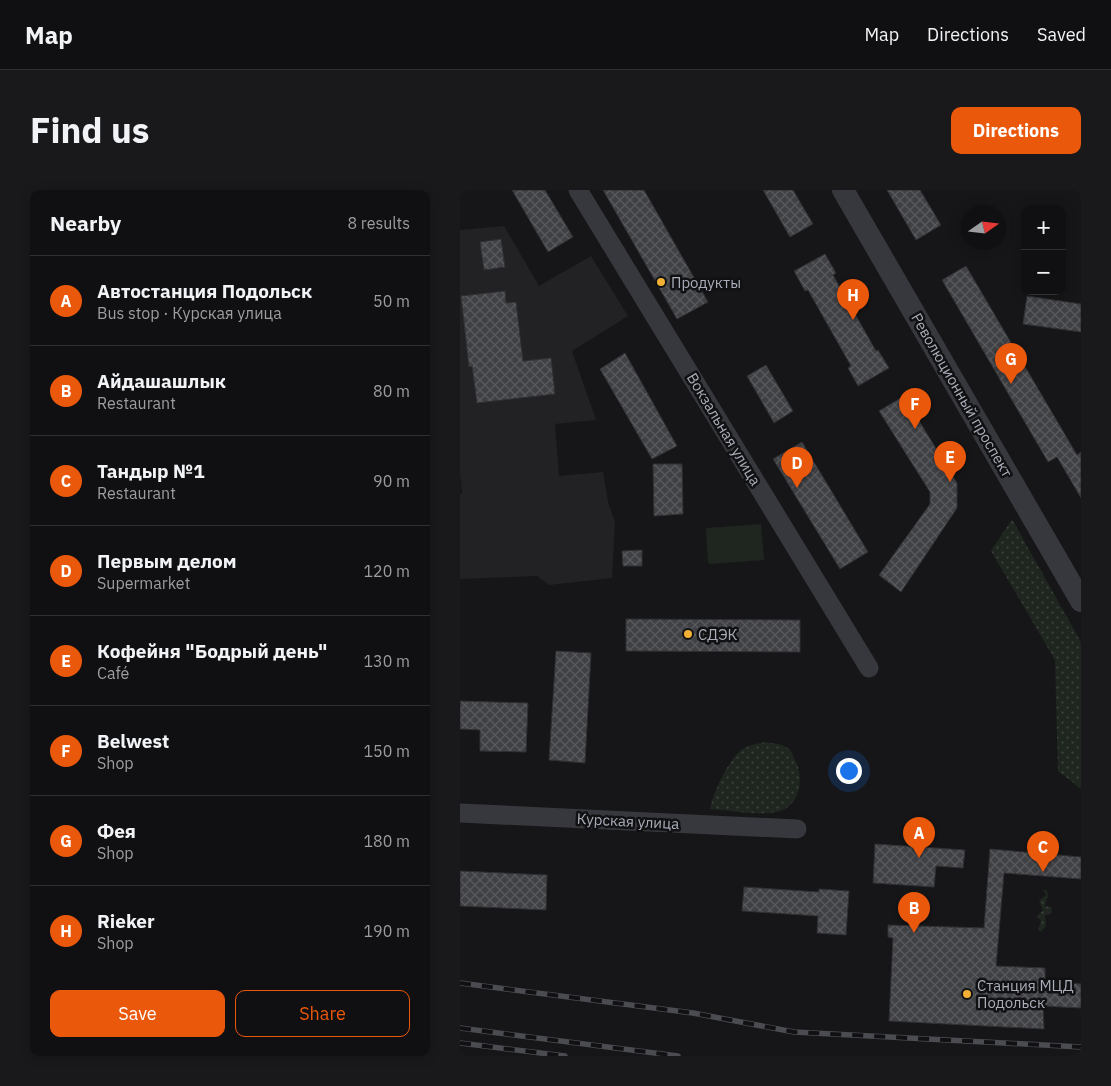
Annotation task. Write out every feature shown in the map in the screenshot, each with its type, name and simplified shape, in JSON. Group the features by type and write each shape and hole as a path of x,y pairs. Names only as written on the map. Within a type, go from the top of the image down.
{"street":[{"name":"Вокзальная улица","path":"578,190 869,668"},
{"name":"Революционный проспект","path":"843,190 1081,601"},
{"name":"Курская улица","path":"460,813 797,829"}],"shaded area":[{"path":"504,226 539,286 591,256 628,316 572,351 596,420 555,424 559,476 603,472 608,502 615,523 612,578 549,585 537,576 460,579 460,495 462,493 460,473 460,230"},
{"path":"1012,519 1081,642 1081,789 1058,771 1055,660 991,551"},
{"path":"761,524 764,560 710,564 708,562 707,528"},
{"path":"765,742 780,745 791,751 797,765 800,780 797,795 793,802 780,811 772,813 710,809 721,779 734,757 751,745"},
{"path":"1043,889 1048,894 1045,906 1052,907 1051,914 1045,915 1046,926 1041,932 1038,930 1041,921 1037,916 1043,910 1039,901 1046,895"}],"building":[{"path":"512,190 545,190 573,237 548,252"},
{"path":"603,190 644,190 708,302 677,319"},
{"path":"763,190 793,190 813,224 790,237"},
{"path":"887,190 920,190 941,225 916,240"},
{"path":"501,239 505,267 484,270 480,242"},
{"path":"825,254 836,273 833,275 876,351 878,350 889,368 858,386 848,368 851,366 808,290 805,291 794,271"},
{"path":"966,266 1077,455 1081,452 1081,498 1057,457 1048,462 942,280"},
{"path":"505,291 506,303 516,302 523,361 551,358 555,394 477,403 472,366 469,367 461,296"},
{"path":"1027,296 1081,304 1081,332 1023,324"},
{"path":"625,353 677,446 652,459 600,369"},
{"path":"766,365 793,411 774,423 747,376"},
{"path":"904,396 957,483 957,508 901,592 879,575 930,504 930,492 879,411"},
{"path":"802,442 868,552 840,569 773,459"},
{"path":"653,464 682,464 683,514 654,516"},
{"path":"642,550 642,566 623,566 622,551"},
{"path":"626,619 800,620 800,652 626,651"},
{"path":"556,651 591,653 585,763 549,760"},
{"path":"460,701 528,703 526,752 480,751 480,730 460,729"},
{"path":"875,844 965,850 963,868 936,866 934,887 873,883"},
{"path":"990,849 1081,857 1081,879 1004,873 996,966 1045,968 1045,981 1081,984 1081,1008 1043,1006 1044,1029 889,1021 893,938 888,937 888,925 984,928"},
{"path":"460,871 547,875 546,910 460,906"},
{"path":"744,887 819,892 819,889 849,891 846,935 817,933 818,916 742,911"}],"railway":[{"path":"460,983 693,1013 794,1032 1081,1047"},
{"path":"460,1028 678,1056"},
{"path":"460,1043 565,1056"}],"place":[{"name":"Продукты","path":"661,282"},
{"name":"Rieker","path":"853,320"},
{"name":"Фея","path":"1011,384"},
{"name":"Belwest","path":"915,429"},
{"name":"Кофейня \"Бодрый день\"","path":"950,482"},
{"name":"Первым делом","path":"797,488"},
{"name":"СДЭК","path":"688,634"},
{"name":"Автостанция Подольск","path":"919,858"},
{"name":"Тандыр №1","path":"1043,872"},
{"name":"Айдашашлык","path":"914,933"},
{"name":"Станция МЦД Подольск","path":"967,994"}]}
